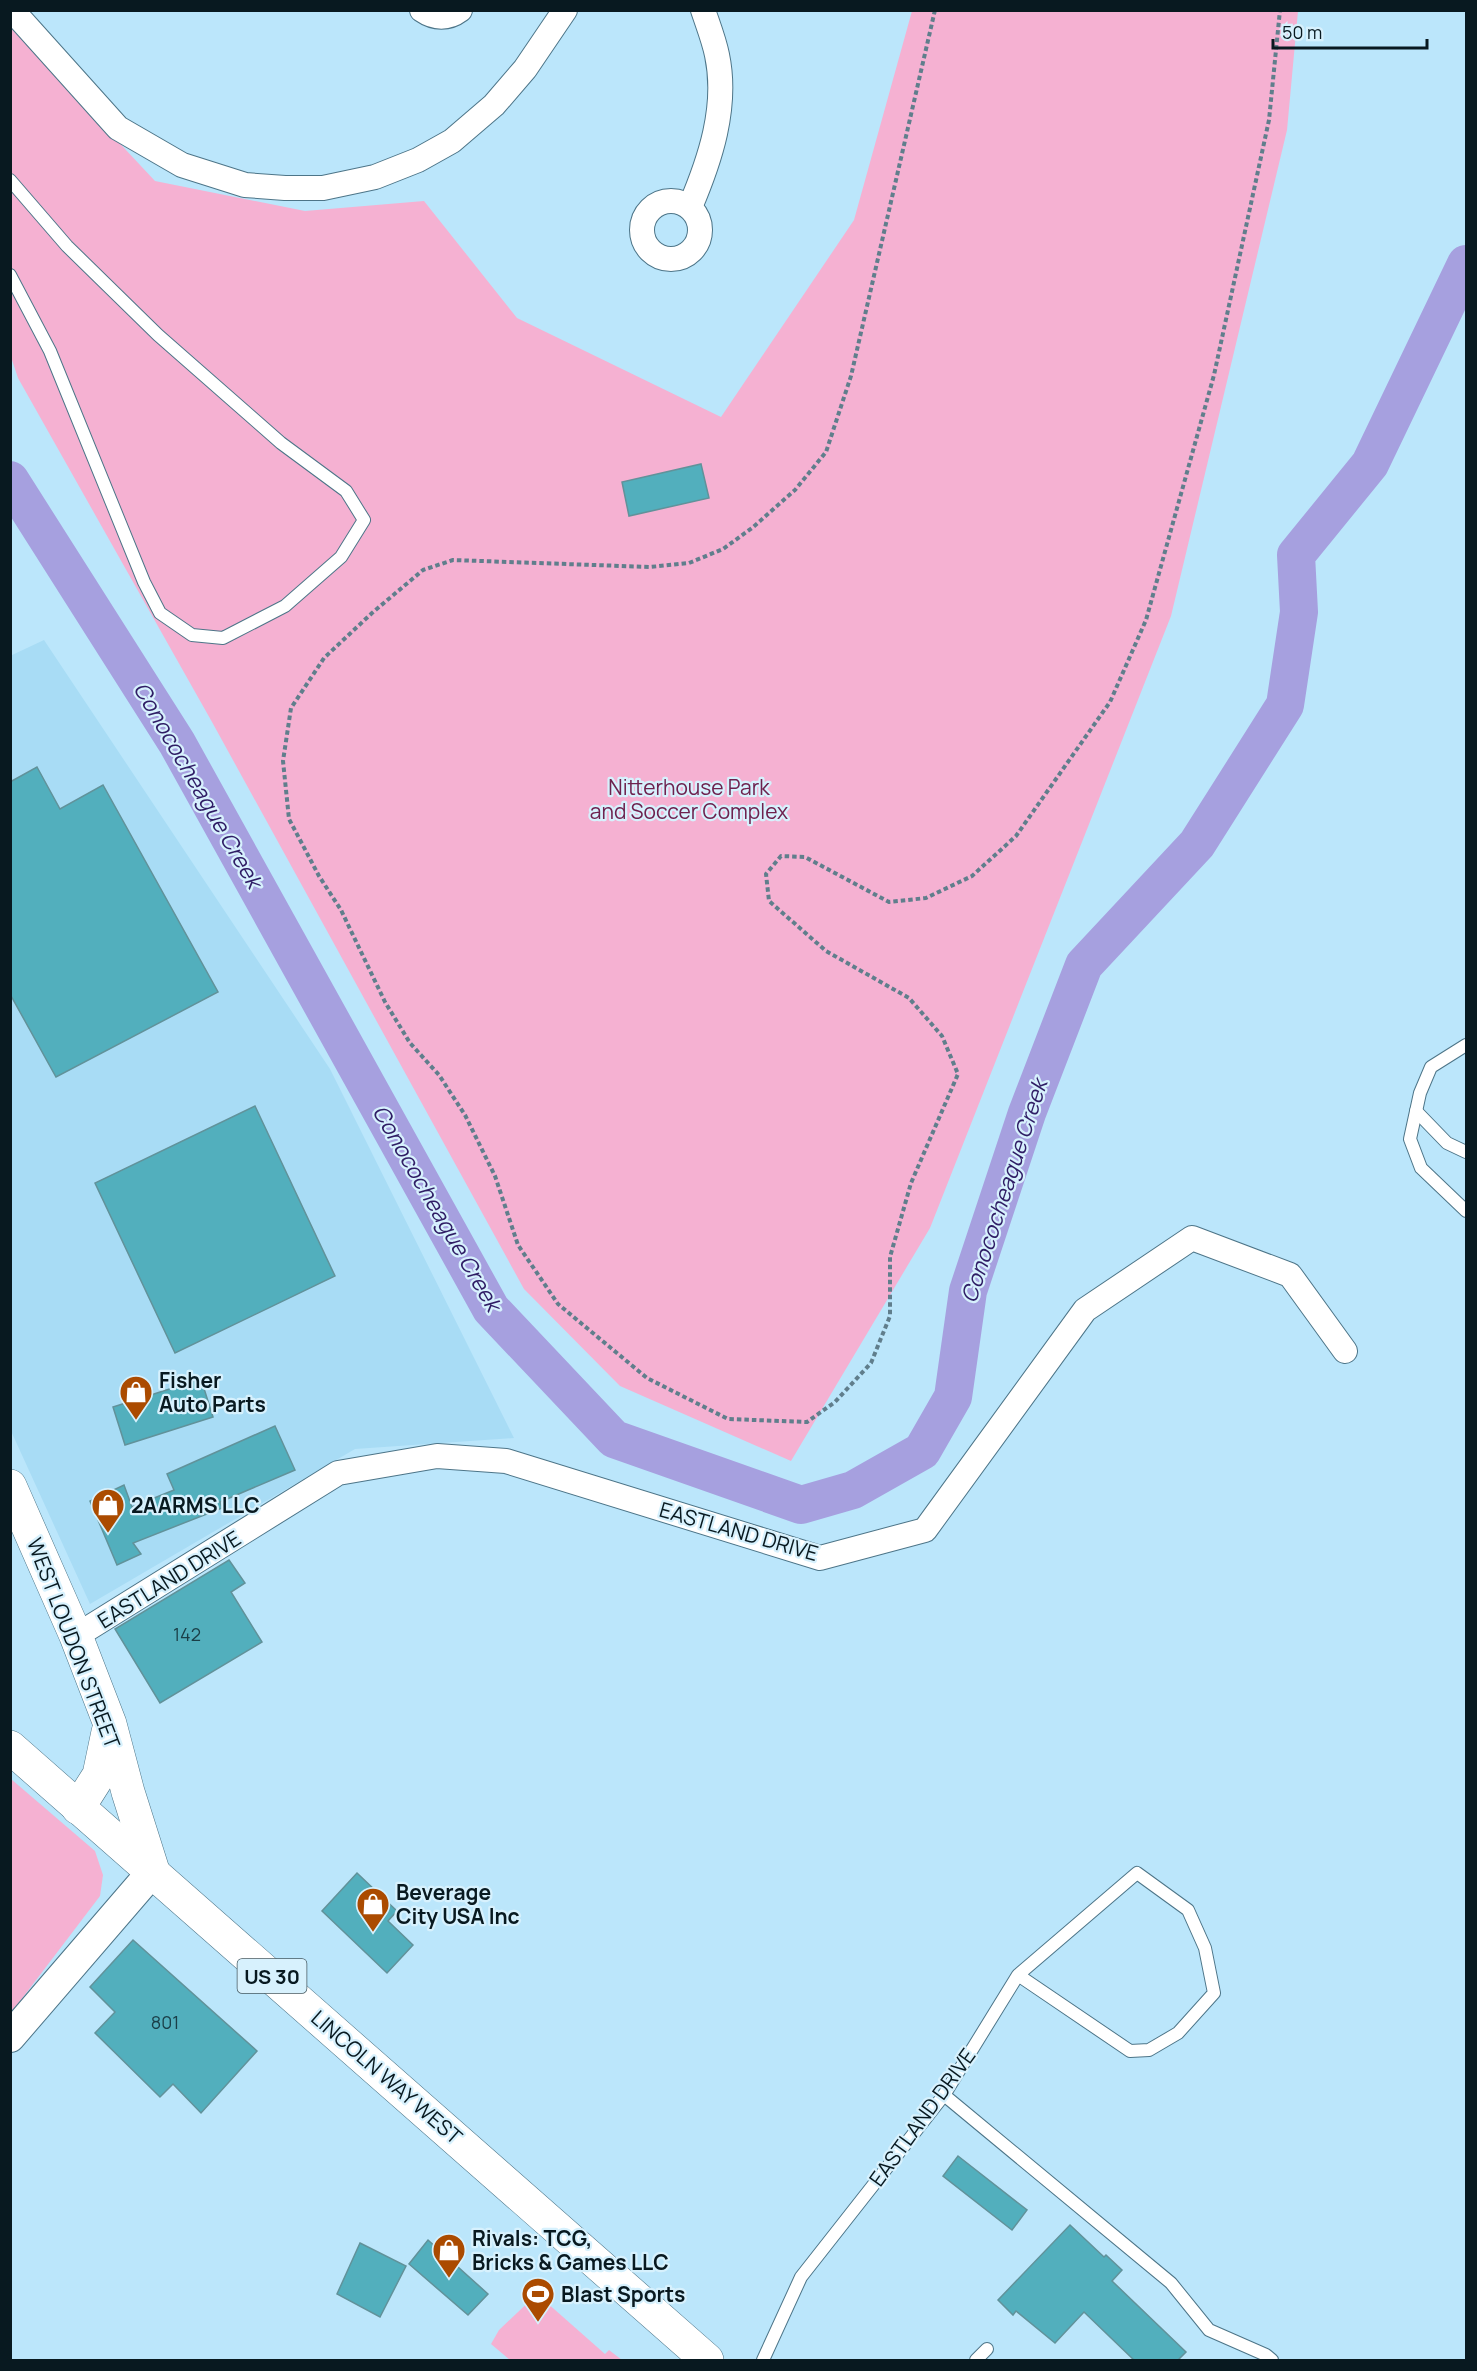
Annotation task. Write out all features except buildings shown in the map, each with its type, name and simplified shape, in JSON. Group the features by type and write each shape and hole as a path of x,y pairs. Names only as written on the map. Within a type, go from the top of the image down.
{"highway":[{"name":"WEST LOUDON STREET","path":"12,1491 76,1636 110,1724 128,1792 153,1871"},
{"path":"78,1808 99,1775 110,1724"},
{"name":"LINCOLN WAY WEST","path":"10,1747 707,2361"}],"street":[{"path":"12,10 118,128 182,165 245,185 323,188 375,177 418,160 452,141 494,105 525,69 565,10"},
{"path":"422,10 437,17 448,16 460,10"},
{"path":"690,207 707,167 720,111 717,56 703,10"},
{"name":"EASTLAND DRIVE","path":"76,1636 338,1473 436,1456 506,1461 820,1558 925,1530 1085,1310 1192,1238 1290,1275 1345,1351"},
{"path":"10,2037 153,1871"}],"lane":[{"path":"10,180 67,246 158,335 281,443 346,491 364,520 341,556 285,606 223,638 192,635 160,613 144,582 50,351 10,275"},
{"path":"1467,1045 1431,1067 1420,1093 1410,1138 1421,1168 1467,1211"},
{"path":"1416,1111 1447,1143 1467,1152"},
{"name":"EASTLAND DRIVE","path":"763,2361 801,2277 944,2095 1018,1975 1137,1873 1188,1910 1205,1948 1214,1993 1178,2032 1149,2050 1130,2051 1018,1975"},
{"path":"944,2095 1171,2283 1209,2330 1266,2355 1272,2361"},
{"path":"976,2361 987,2349"}],"path":[{"path":"935,10 851,376 826,452 795,490 752,528 723,549 689,563 650,567 453,560 423,570 324,658 291,708 283,761 289,819 319,876 341,910 385,1002 410,1043 439,1075 465,1115 495,1176 518,1245 558,1304 647,1378 728,1419 807,1422 835,1402 871,1364 890,1316 890,1257 911,1183 958,1074 942,1036 909,998 826,951 769,901 766,874 781,855 806,857 889,902 926,898 972,876 1016,836 1110,702 1146,620 1214,375 1269,120 1280,10"}],"shaded area":[{"path":"44,640 330,1069 514,1438 355,1449 90,1604 11,1431 10,656"}],"green space":[{"name":"Nitterhouse Park and Soccer Complex","path":"912,11 1298,11 1287,130 1171,616 930,1228 791,1461 620,1386 524,1289 212,722 18,378 10,354 10,26 155,181 305,211 424,201 517,318 721,417 854,220"},
{"path":"11,1779 95,1851 103,1875 100,1896 11,2013"},
{"name":"Blast Sports","path":"537,2294 605,2354 609,2350 622,2360 510,2360 491,2344 499,2330"}],"waterway":[{"name":"Conococheague Creek","path":"10,480 177,743 491,1309 614,1439 801,1505 853,1490 922,1451 953,1397 968,1291 1027,1113 1084,965 1197,844 1285,705 1299,612 1296,555 1370,464 1466,264"}],"place":[{"name":"Fisher Auto Parts","path":"136,1421"},
{"name":"2AARMS LLC","path":"108,1534"},
{"name":"Beverage City USA Inc","path":"373,1933"},
{"name":"Rivals: TCG, Bricks & Games LLC","path":"449,2279"},
{"name":"Blast Sports","path":"538,2323"}]}
